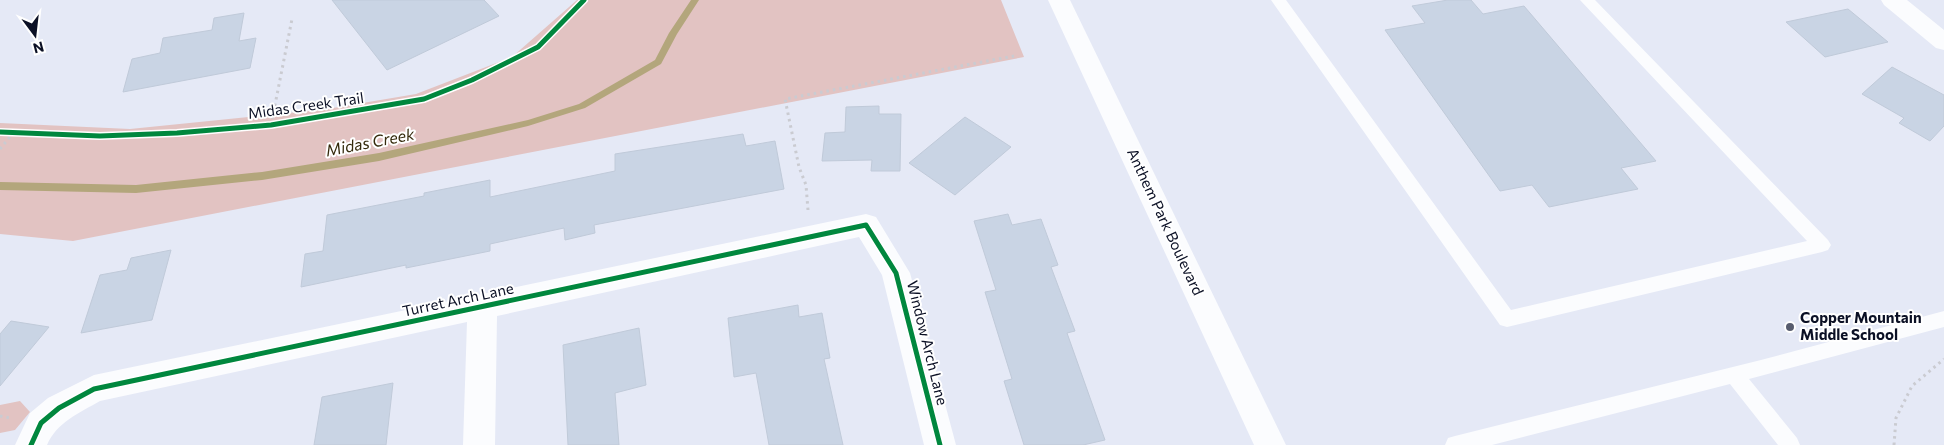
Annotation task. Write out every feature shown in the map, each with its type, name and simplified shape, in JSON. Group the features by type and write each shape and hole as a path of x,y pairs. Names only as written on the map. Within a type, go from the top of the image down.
{"street":[{"name":"Anthem Park Boulevard","path":"1059,0 1270,445"},
{"path":"1892,0 1944,42"},
{"name":"Turret Arch Lane","path":"31,445 41,423 59,408 94,389 866,225"},
{"name":"Window Arch Lane","path":"866,225 896,273 940,445"},
{"path":"479,445 482,308"}],"lane":[{"path":"1278,0 1507,319 1822,245 1587,0"},
{"path":"1455,445 1495,440 1944,319"},
{"path":"1734,375 1790,445"}],"path":[{"path":"270,126 292,19"},
{"path":"810,238 806,185 799,166 785,100 1014,56"},
{"path":"7,132 23,133"},
{"path":"0,149 14,133"},
{"path":"1894,445 1896,418 1912,386 1944,359"}],"shaded area":[{"path":"577,0 1001,0 1024,57 73,241 0,234 0,123 130,129 327,109 416,94 512,57"},
{"path":"20,401 30,412 15,430 0,433 0,405"}],"building":[{"path":"332,0 484,0 499,16 387,70"},
{"path":"1448,0 1471,0 1483,14 1524,6 1656,161 1621,168 1638,189 1549,207 1532,185 1500,191 1385,30 1425,23 1412,6"},
{"path":"1848,9 1888,42 1825,57 1786,22"},
{"path":"244,13 239,41 256,38 250,68 123,92 132,59 160,53 163,38 212,30 214,18"},
{"path":"1892,67 1944,95 1944,126 1930,141 1899,123 1904,118 1862,94"},
{"path":"879,106 879,114 901,114 900,171 871,171 872,160 822,161 825,133 845,132 846,107"},
{"path":"965,117 1011,147 955,195 909,163"},
{"path":"743,134 746,146 775,141 784,189 594,225 595,233 565,240 564,228 490,244 490,251 406,268 406,265 301,287 305,254 323,251 327,215 424,196 424,193 490,180 490,197 615,171 615,154"},
{"path":"1008,214 1012,225 1041,219 1058,265 1051,267 1075,331 1067,333 1105,440 1083,445 1024,445 1004,381 1012,379 985,292 996,290 974,221"},
{"path":"171,250 152,320 81,333 100,275 127,270 131,258"},
{"path":"798,305 799,317 822,313 830,358 824,359 843,445 769,445 756,373 734,377 728,318"},
{"path":"11,321 49,327 0,386 0,334"},
{"path":"639,328 646,385 615,393 619,445 568,445 563,345"},
{"path":"393,383 386,445 314,445 322,397"}],"waterway":[{"name":"Midas Creek","path":"0,186 136,189 262,176 379,157 528,123 582,106 658,62 673,33 695,0"}],"cycle path":[{"name":"Midas Creek Trail","path":"0,132 100,136 177,133 271,125 424,99 472,80 538,47 584,0"},
{"path":"31,445 41,423 59,408 94,389 866,225 896,273 940,445"}],"place":[{"name":"Copper Mountain Middle School","path":"1790,327"}]}
